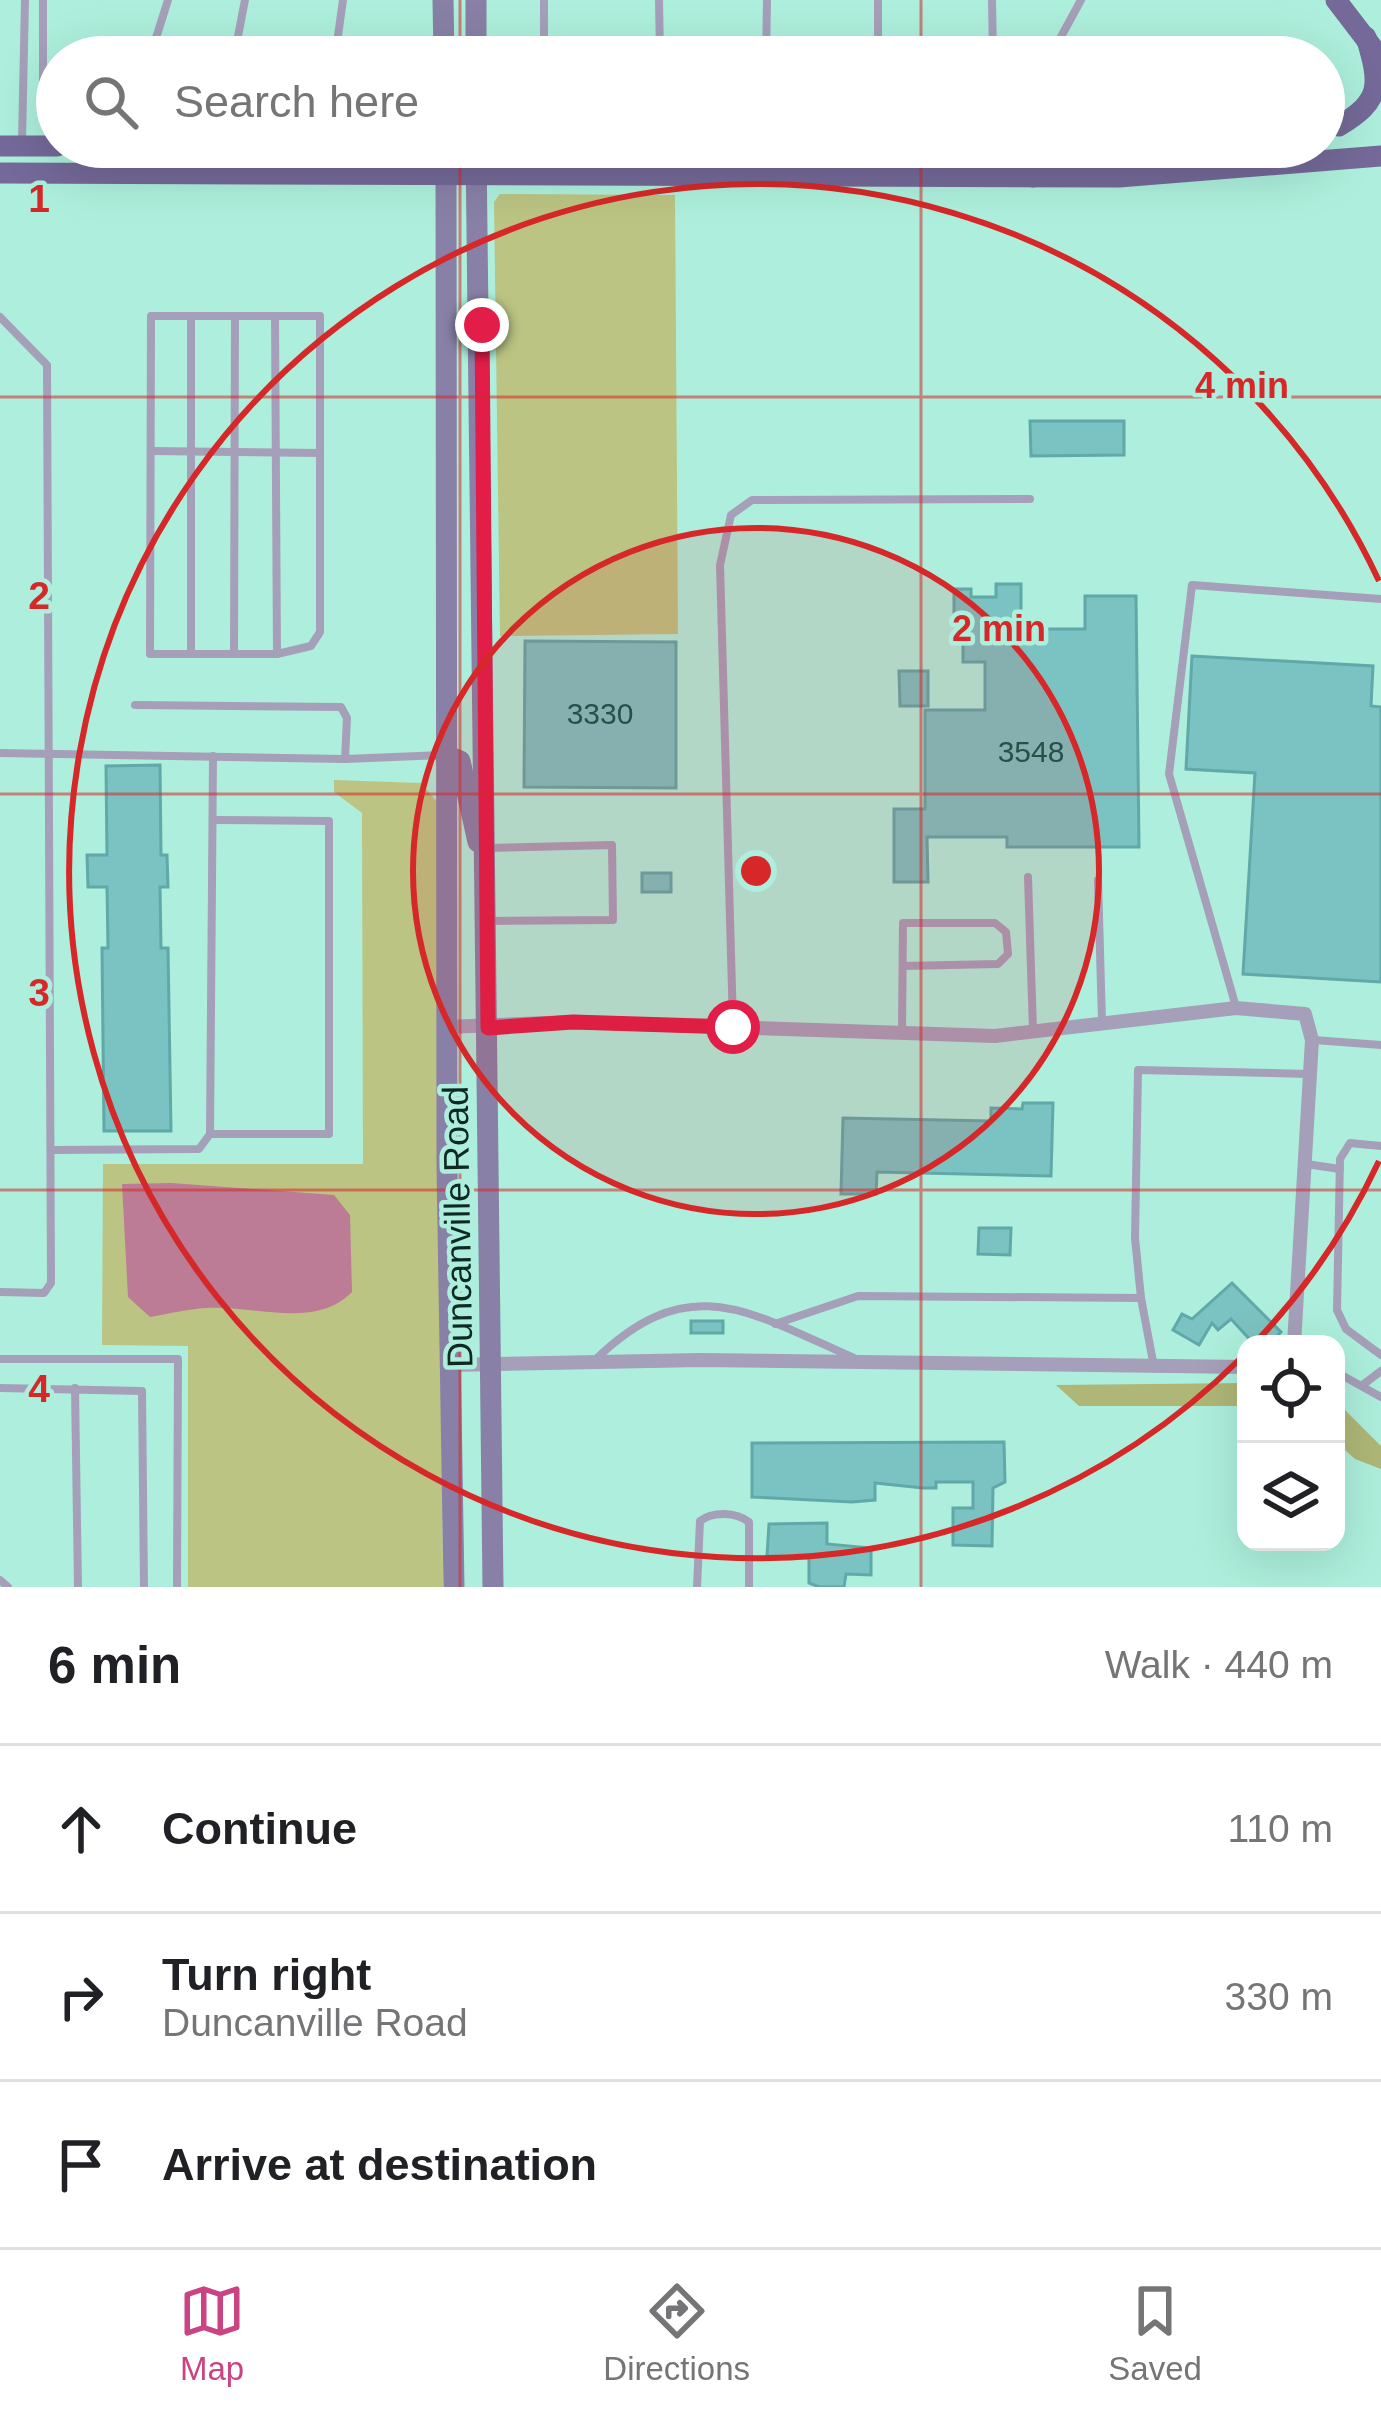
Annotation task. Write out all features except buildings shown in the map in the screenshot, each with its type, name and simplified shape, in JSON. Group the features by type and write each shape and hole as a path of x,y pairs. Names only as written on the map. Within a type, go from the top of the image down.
{"main road":[{"path":"443,0 444,36"},
{"path":"476,0 476,36"},
{"path":"1336,0 1381,59"},
{"path":"1345,121 1369,111 1377,98 1379,77 1366,38"},
{"path":"1345,126 1381,123"},
{"path":"1345,159 1381,156"},
{"name":"Duncanville Road","path":"446,168 446,1028 454,1587"},
{"name":"Duncanville Road","path":"477,168 493,1587"},
{"path":"750,168 750,176"},
{"path":"1033,168 1033,178"},
{"path":"0,172 1033,178 1239,168"},
{"path":"445,755 485,752"},
{"path":"445,755 460,761 466,774 474,840 486,848"}],"street":[{"path":"446,1028 573,1022 902,1033 1033,1031 1236,1008 1305,1014 1312,1040 1295,1335"},
{"path":"450,1365 1237,1367"}],"lane":[{"path":"11,146 25,0"},
{"path":"43,0 43,36"},
{"path":"157,36 168,0"},
{"path":"238,36 244,0"},
{"path":"338,36 344,0"},
{"path":"544,0 544,36"},
{"path":"659,0 660,36"},
{"path":"766,0 766,36"},
{"path":"878,0 878,36"},
{"path":"992,0 993,36"},
{"path":"1062,36 1082,0"},
{"path":"151,316 235,316 320,316 320,632 311,646 277,654 151,654 151,316"},
{"path":"191,316 191,654"},
{"path":"234,654 235,316"},
{"path":"275,316 277,654"},
{"path":"0,317 47,365 52,1150 51,1283 44,1293 0,1292"},
{"path":"151,451 320,453"},
{"path":"733,1027 720,565 730,515 752,500 1030,499"},
{"path":"1236,1008 1168,774 1192,585 1381,599"},
{"path":"135,705 341,707 347,718 345,759"},
{"path":"0,753 345,759 445,755"},
{"path":"52,1150 199,1150 210,1135 214,756"},
{"path":"210,1135 329,1135 329,821 213,820"},
{"path":"486,848 612,845 613,920 488,921"},
{"path":"1028,878 1033,1031"},
{"path":"1098,880 1102,1024"},
{"path":"902,1033 903,923 995,923 1006,932 1008,954 998,964 903,966"},
{"path":"1312,1040 1381,1045"},
{"path":"1154,1366 1135,1238 1138,1070 1310,1074"},
{"path":"1381,1146 1350,1143 1340,1169 1336,1310 1346,1329 1381,1355"},
{"path":"1305,1164 1340,1169"},
{"path":"775,1324 858,1296 1141,1298"},
{"path":"591,1364 632,1324 685,1306 740,1309 864,1363"},
{"path":"0,1359 178,1359 177,1587"},
{"path":"1364,1384 1381,1371"},
{"path":"1345,1376 1381,1397"},
{"path":"0,1388 136,1388 145,1399 145,1587"},
{"path":"75,1388 78,1587"},
{"path":"697,1587 700,1521 708,1515 740,1515 749,1522 748,1587"},
{"path":"0,1580 8,1587"}],"green space":[{"path":"500,194 675,195 678,634 500,636 494,202"},
{"path":"334,780 421,783 438,803 443,1587 188,1587 188,1346 102,1345 103,1164 363,1164 362,813 334,792"},
{"path":"1237,1383 1237,1406 1079,1406 1056,1385"},
{"path":"1345,1410 1381,1446 1381,1469 1345,1450"}],"shaded area":[{"path":"122,1184 334,1195 350,1215 352,1292 337,1303 302,1313 206,1308 150,1317 128,1297"}],"route":[{"path":"482,325 488,1028 573,1022 733,1027"}]}
